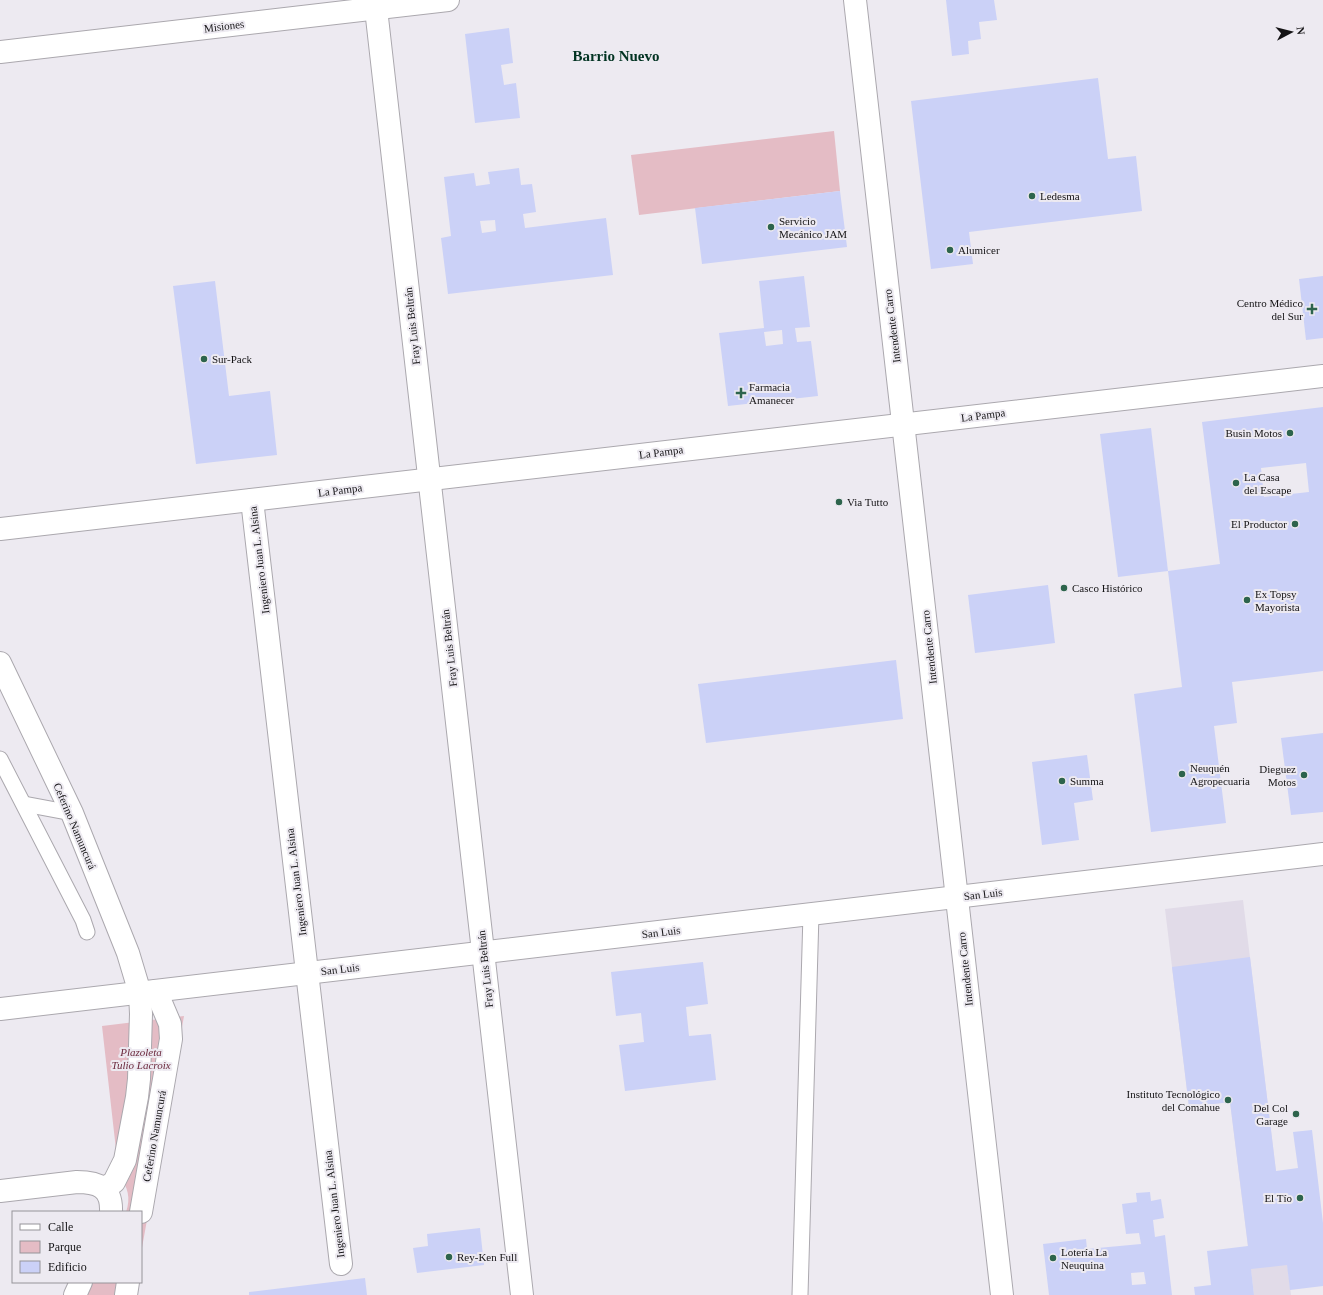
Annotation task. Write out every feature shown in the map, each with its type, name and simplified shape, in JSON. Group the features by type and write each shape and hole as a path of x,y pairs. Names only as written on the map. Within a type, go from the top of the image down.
{"street":[{"name":"Misiones","path":"0,52 376,4 448,0"},
{"name":"Intendente Carro","path":"855,0 1002,1295"},
{"name":"Fray Luis Beltrán","path":"376,4 522,1295"},
{"name":"La Pampa","path":"0,529 1323,376"},
{"name":"Ingeniero Juan L. Alsina","path":"252,500 341,1264"},
{"name":"Ceferino Namuncurá","path":"0,663 72,813 128,953 148,992 170,1024 171,1039 141,1211"},
{"name":"San Luis","path":"0,1009 1323,854"},
{"path":"104,1189 114,1182 126,1160 138,1085 141,1014 148,992"},
{"path":"0,1191 77,1182 95,1184 104,1189 109,1195 111,1211"},
{"path":"75,1295 81,1283"},
{"path":"126,1295 128,1283"}],"lane":[{"path":"0,759 83,920 87,932"},
{"path":"24,804 72,813"},
{"path":"800,1295 811,914"}],"shaded area":[{"name":"Instituto Tecnológico del Comahue","path":"1243,900 1291,1295 1254,1295 1230,1102 1189,1107 1165,909"}],"green space":[{"path":"834,131 840,191 639,215 631,155"},
{"name":"Plazoleta Tulio Lacroix","path":"184,1016 142,1247 142,1211 126,1211 128,1207 128,1193 125,1184 119,1176 102,1026"},
{"path":"93,1283 135,1283 132,1295 87,1295"}],"building":[{"path":"946,0 994,0 997,20 979,22 981,39 968,41 969,54 952,56"},
{"path":"509,28 513,63 501,65 504,85 516,83 520,118 475,123 465,34"},
{"path":"1098,78 1108,159 1136,156 1142,211 969,232 973,264 931,269 911,101"},
{"path":"519,168 521,185 532,184 536,212 523,214 525,228 606,218 613,275 448,294 441,238 451,236 444,177 474,173 476,186 490,184 488,172","holes":["495,220 496,231 482,233 480,221"]},
{"name":"Servicio Mecánico JAM","path":"840,191 847,247 702,264 695,208"},
{"path":"804,276 810,327 795,328 797,342 811,341 818,396 728,406 719,333 764,328 759,281","holes":["782,330 783,344 766,346 764,332"]},
{"name":"Centro Médico del Sur","path":"1323,276 1323,338 1306,340 1299,279"},
{"name":"Sur-Pack","path":"215,281 229,396 270,391 277,455 196,464 173,286"},
{"path":"1323,407 1323,671 1232,682 1237,723 1214,726 1226,823 1151,832 1134,694 1182,687 1168,571 1220,564 1202,422","holes":["1306,463 1309,492 1264,497 1261,468"]},
{"path":"1151,428 1168,571 1118,577 1100,434"},
{"path":"1048,585 1055,643 975,653 968,595"},
{"path":"896,660 903,719 706,743 698,684"},
{"name":"Dieguez Motos","path":"1323,733 1323,812 1291,815 1281,738"},
{"name":"Summa","path":"1087,755 1093,800 1074,803 1079,840 1042,845 1032,762"},
{"name":"Instituto Tecnológico del Comahue","path":"1250,957 1276,1171 1298,1168 1293,1132 1312,1130 1323,1223 1323,1286 1290,1290 1287,1265 1251,1269 1254,1295 1195,1295 1194,1287 1211,1285 1207,1251 1248,1246 1230,1102 1189,1107 1172,967"},
{"path":"703,962 708,1004 686,1007 689,1036 711,1034 716,1080 625,1091 619,1045 644,1042 641,1013 616,1016 611,972"},
{"path":"1150,1192 1151,1201 1161,1199 1164,1218 1153,1220 1155,1237 1165,1235 1172,1295 1049,1295 1043,1244 1086,1239 1087,1249 1141,1244 1139,1233 1126,1234 1122,1204 1137,1202 1136,1193","holes":["1144,1272 1146,1284 1132,1285 1131,1273"]},
{"name":"Rey-Ken Full","path":"480,1228 484,1265 417,1273 413,1248 428,1246 427,1234"},
{"path":"365,1278 367,1295 249,1295 249,1292"}],"place":[{"name":"Ledesma","path":"1032,196"},
{"name":"Servicio Mecánico JAM","path":"771,227"},
{"name":"Alumicer","path":"950,250"},
{"name":"Centro Médico del Sur","path":"1312,309"},
{"name":"Sur-Pack","path":"204,359"},
{"name":"Farmacia Amanecer","path":"741,393"},
{"name":"Busin Motos","path":"1290,433"},
{"name":"La Casa del Escape","path":"1236,483"},
{"name":"Via Tutto","path":"839,502"},
{"name":"El Productor","path":"1295,524"},
{"name":"Casco Histórico","path":"1064,588"},
{"name":"Ex Topsy Mayorista","path":"1247,600"},
{"name":"Neuquén Agropecuaria","path":"1182,774"},
{"name":"Dieguez Motos","path":"1304,775"},
{"name":"Summa","path":"1062,781"},
{"name":"Instituto Tecnológico del Comahue","path":"1228,1100"},
{"name":"Del Col Garage","path":"1296,1114"},
{"name":"El Tío","path":"1300,1198"},
{"name":"Rey-Ken Full","path":"449,1257"},
{"name":"Lotería La Neuquina","path":"1053,1258"}],"district":[{"name":"Barrio Nuevo","path":"616,56"}]}
